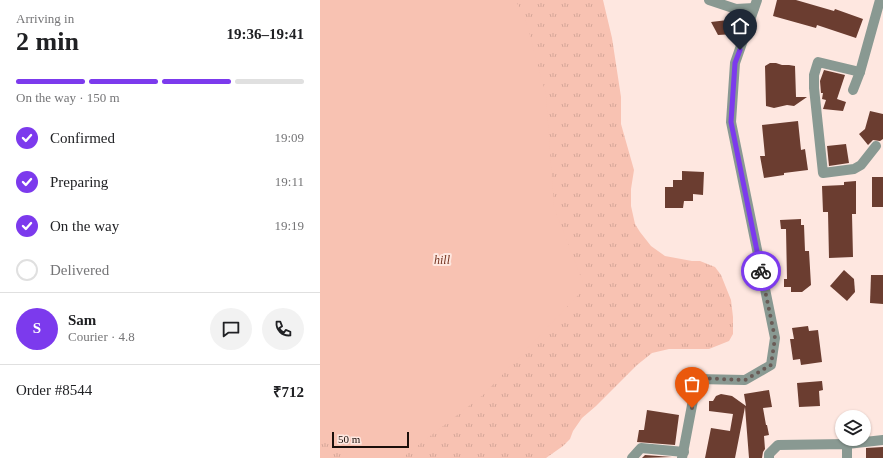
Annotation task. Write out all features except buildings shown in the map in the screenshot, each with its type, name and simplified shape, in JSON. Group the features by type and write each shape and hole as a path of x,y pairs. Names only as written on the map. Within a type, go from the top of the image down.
{"street":[{"path":"709,0 736,10 756,4"},
{"path":"854,90 880,0"},
{"path":"632,458 641,448 683,455 697,378 745,380 771,365 775,338 731,122 735,63 756,4"},
{"path":"860,72 818,62 814,75 814,88 823,173 854,169 861,165 876,146"},
{"path":"871,441 883,440"},
{"path":"769,458 769,454 778,445 835,444"},
{"path":"846,446 848,458"}],"green space":[{"name":"hill","path":"320,0 603,0 612,38 621,97 621,124 634,170 631,189 631,206 635,224 651,246 665,256 700,261 715,267 721,275 731,300 733,334 729,341 709,349 669,349 652,353 637,365 582,418 573,431 570,439 563,446 546,458 320,458"},
{"name":"hill","path":"320,0 515,0 525,17 546,95 554,207 585,288 483,395 402,458 354,458 320,436"}],"way so far":[{"path":"692,408 697,378 745,380 771,365 775,338 761,271"}],"route":[{"path":"740,50 735,63 731,122 761,271"}]}
